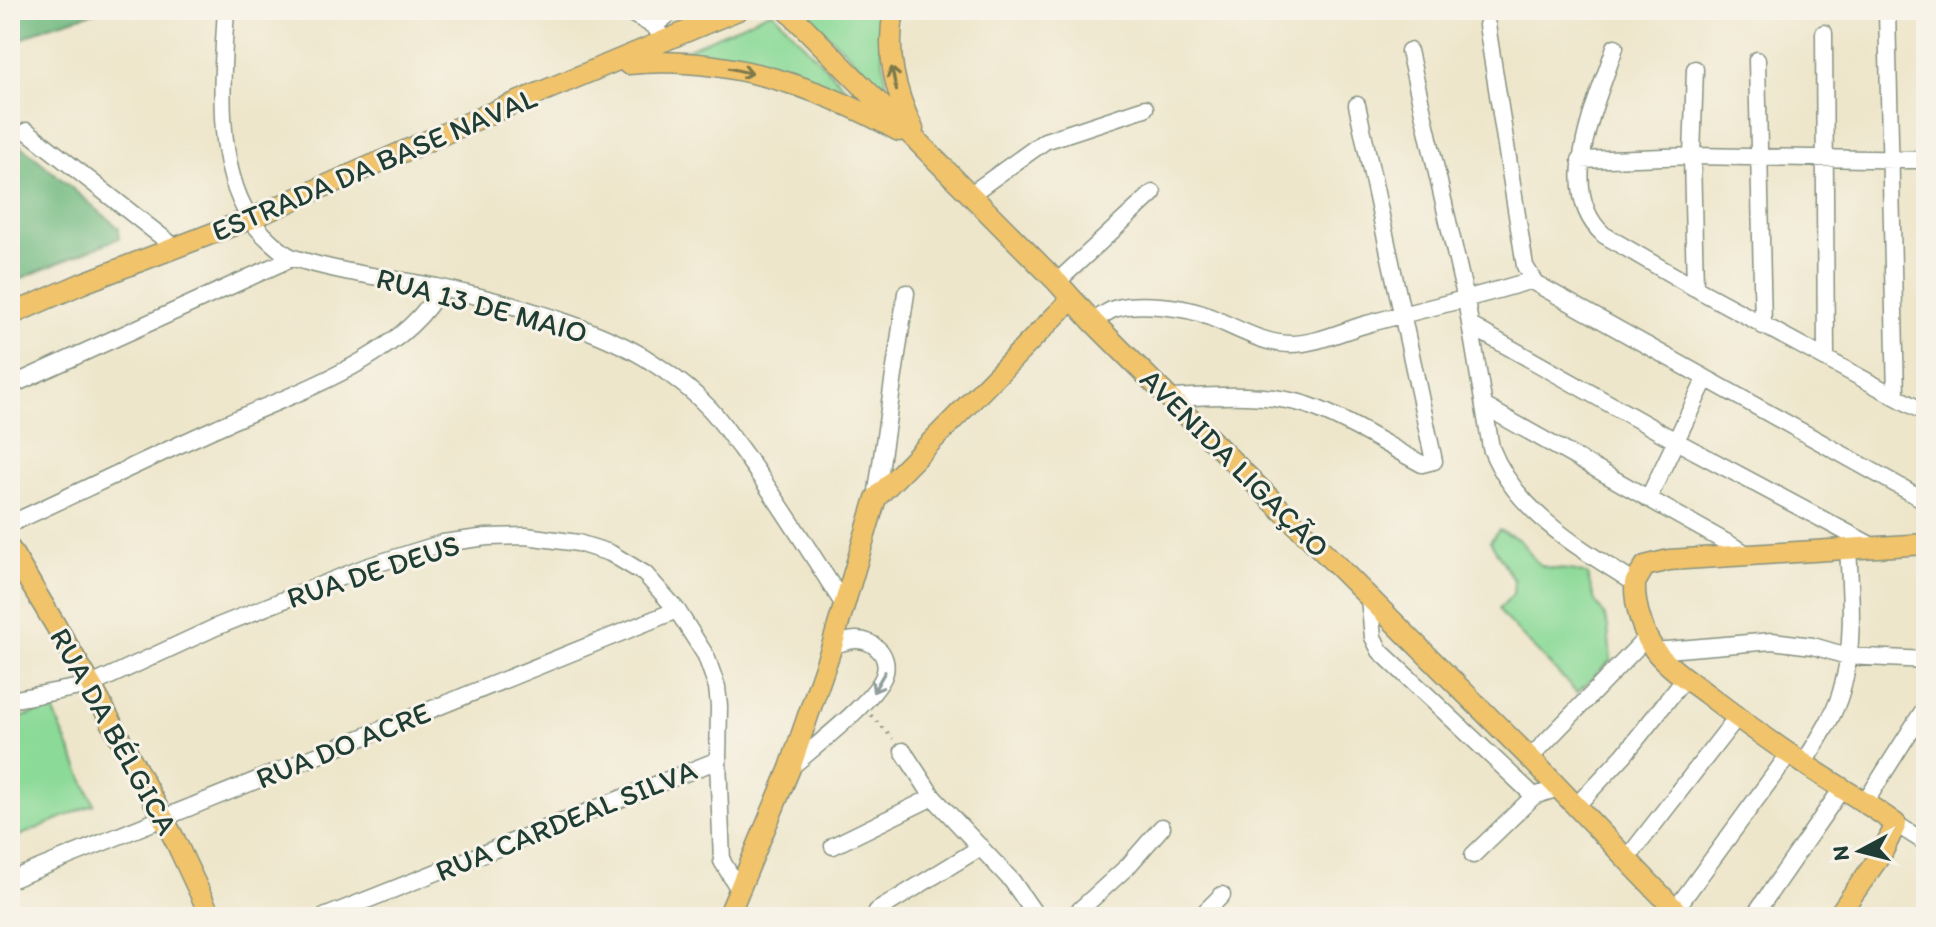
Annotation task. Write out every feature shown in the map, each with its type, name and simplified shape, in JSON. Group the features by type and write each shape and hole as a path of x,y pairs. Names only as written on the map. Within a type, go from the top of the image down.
{"main road":[{"name":"ESTRADA DA BASE NAVAL","path":"10,315 250,219 491,113 608,66 666,35 738,10"},
{"name":"AVENIDA LIGAÇÃO","path":"787,10 971,194 1071,300 1530,758 1679,914"},
{"path":"894,10 890,36 895,84 902,107 920,143"},
{"path":"666,35 686,62"},
{"path":"608,66 686,62 746,71 821,95 920,143"},
{"path":"728,917 790,768 832,646 876,498 1071,300"},
{"path":"1837,917 1882,853 1896,824 1737,717 1685,678 1651,644 1640,615 1635,583 1639,573 1654,562 1926,544"},
{"name":"RUA DA BÉLGICA","path":"10,549 91,685 164,818 211,917"}],"street":[{"path":"10,386 292,258 250,219 228,160 224,96 226,10"},
{"path":"625,10 666,35 674,10"},
{"path":"1887,10 1896,396"},
{"path":"1487,25 1525,266 1532,280 1705,380 1926,501"},
{"path":"1824,33 1826,359"},
{"path":"1615,47 1580,160 1581,201 1592,224 1604,235 1695,288 1926,413"},
{"path":"1409,51 1466,300 1491,448 1516,493 1567,538 1635,583"},
{"path":"1757,60 1763,326"},
{"path":"1695,69 1692,156 1695,288"},
{"path":"1171,398 1229,396 1294,402 1322,412 1422,464 1432,464 1435,455 1357,105"},
{"path":"971,194 1045,141 1145,108"},
{"path":"27,131 176,248"},
{"path":"1580,160 1692,156 1926,160"},
{"path":"1057,282 1153,193"},
{"name":"RUA 13 DE MAIO","path":"292,258 440,288 588,332 641,356 678,379 708,406 755,469 844,605"},
{"path":"1093,322 1110,311 1125,307 1181,309 1277,343 1309,343 1532,280"},
{"path":"10,524 216,428 319,384 409,329 430,308 440,288"},
{"path":"876,498 906,293"},
{"path":"1471,326 1876,548"},
{"path":"1648,499 1705,380"},
{"path":"1484,406 1747,554"},
{"name":"RUA DE DEUS","path":"10,700 91,685 216,627 366,567 443,543 526,536 554,539 610,553 645,574 677,610 706,656 717,687 722,861 738,888"},
{"path":"1679,914 1832,715 1842,691 1851,624 1848,549"},
{"path":"1369,599 1373,637 1380,651 1534,796"},
{"name":"RUA DO ACRE","path":"10,880 677,610"},
{"path":"790,768 861,706 886,671 879,650 860,640 832,646"},
{"path":"1530,758 1651,644 1772,641 1813,646 1847,656 1926,660"},
{"path":"1576,806 1624,755 1685,678"},
{"path":"1866,801 1926,706"},
{"path":"1626,860 1737,717"},
{"path":"903,751 933,797 1012,881 1037,917"},
{"name":"RUA CARDEAL SILVA","path":"324,917 718,760"},
{"path":"1753,917 1843,787"},
{"path":"1473,855 1534,796 1559,788"},
{"path":"833,846 933,797"},
{"path":"1896,824 1926,843"},
{"path":"1072,917 1128,866 1162,827"},
{"path":"877,911 981,847"},
{"path":"1200,917 1222,895"}],"path":[{"path":"861,706 903,751"}],"green space":[{"path":"10,10 103,10 46,27 10,45"},
{"path":"803,10 886,10 881,46 888,93"},
{"path":"772,11 858,101 684,51"},
{"path":"10,136 119,228 119,238 10,283"},
{"path":"1499,530 1519,540 1536,562 1543,566 1587,575 1608,627 1611,660 1577,693 1499,609 1513,594 1514,580 1490,541"},
{"path":"52,708 94,804 10,840 10,721"}]}
